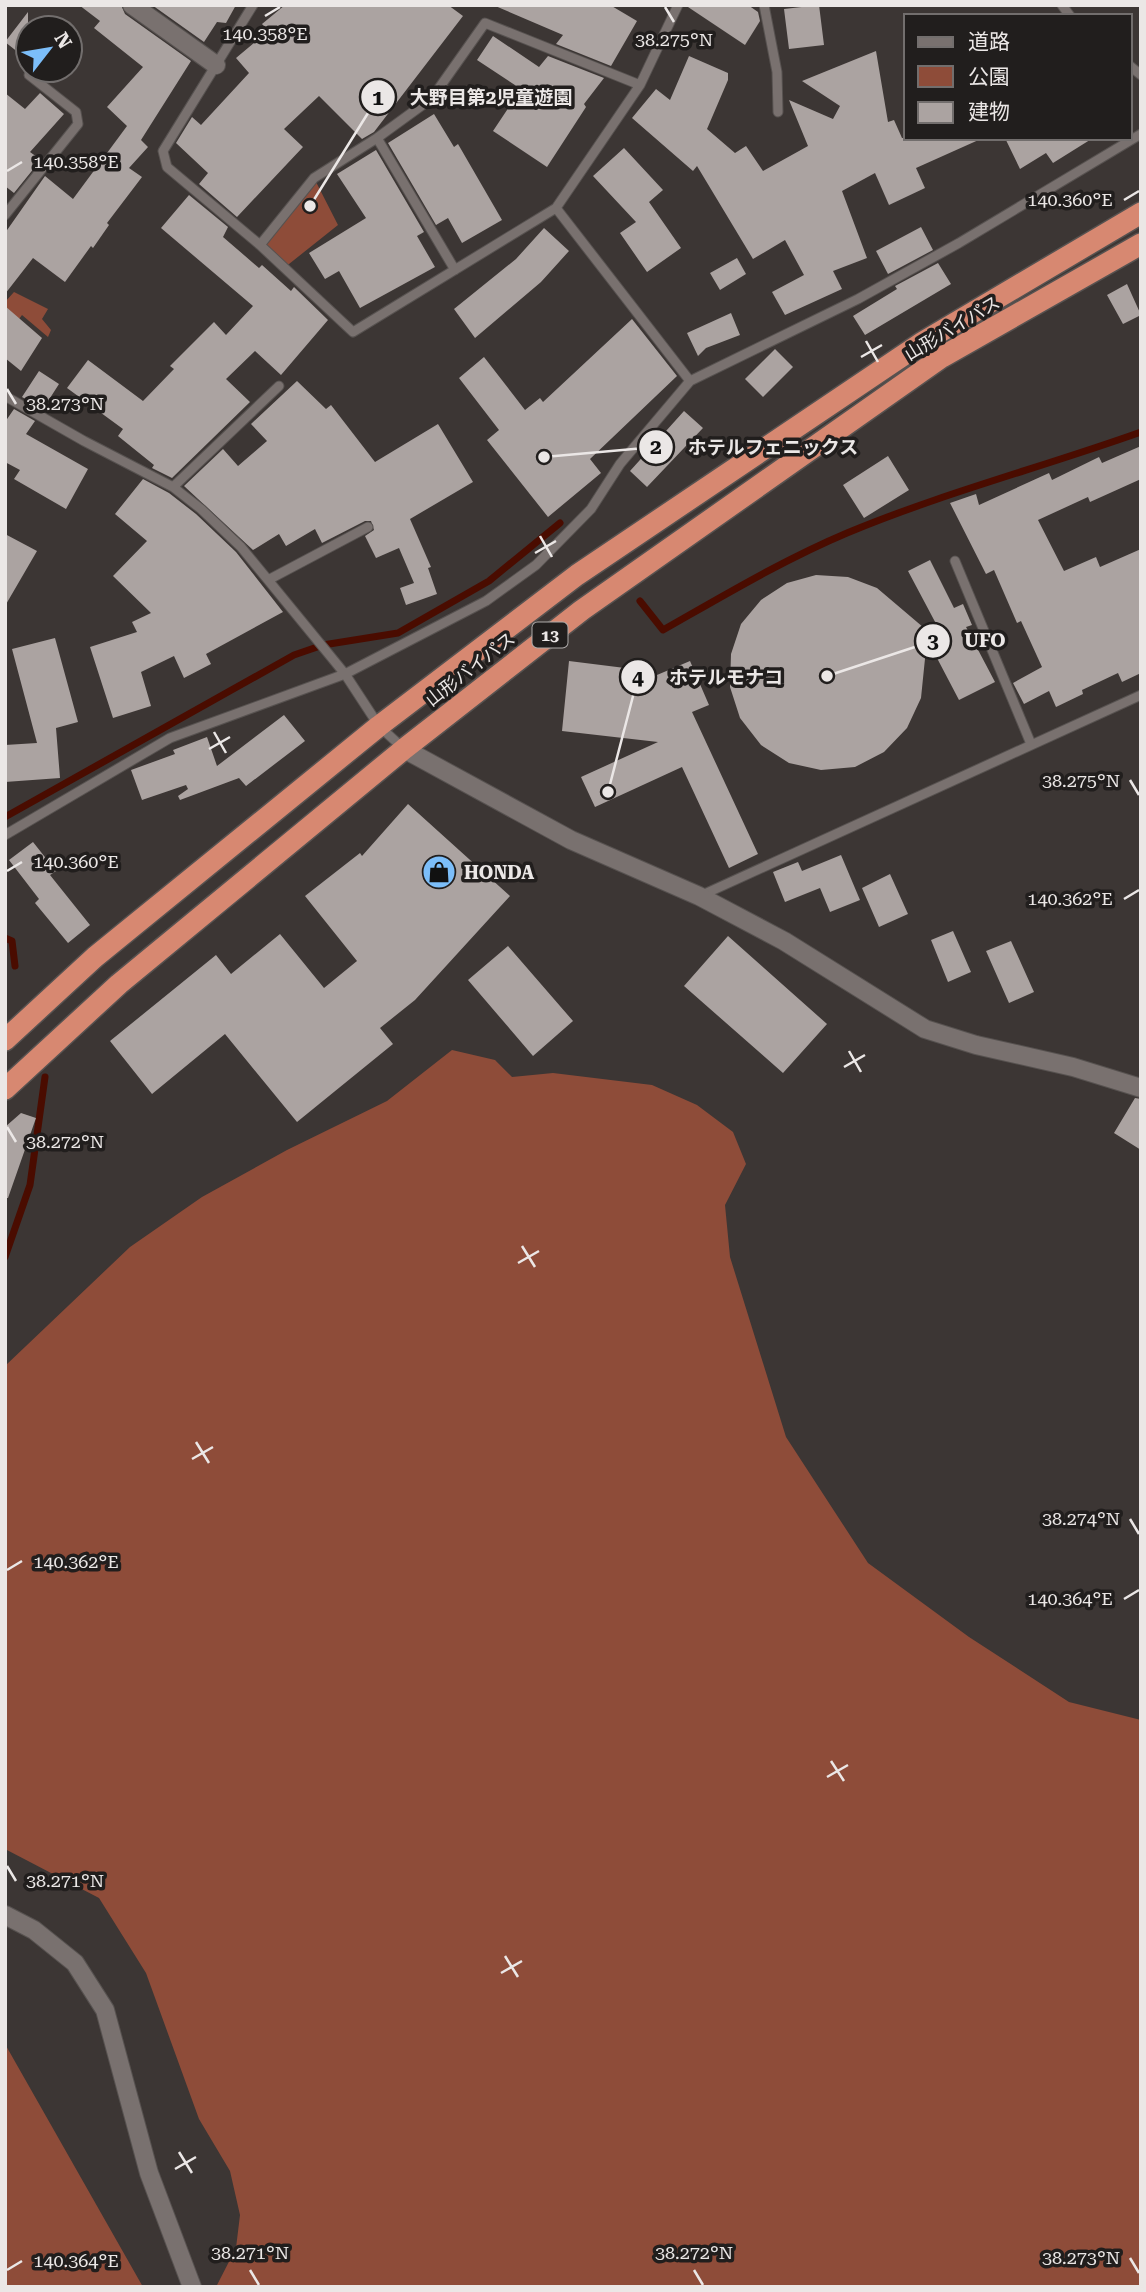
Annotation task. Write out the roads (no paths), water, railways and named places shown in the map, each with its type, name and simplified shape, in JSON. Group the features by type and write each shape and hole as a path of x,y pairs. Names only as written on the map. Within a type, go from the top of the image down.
{"highway":[{"name":"山形バイパス","path":"5,1040 95,957 379,726 577,575 923,342 1141,213"},
{"name":"山形バイパス","path":"5,1089 119,984 404,749 582,610 942,357 1141,244"}],"street":[{"path":"132,5 216,65"},
{"path":"404,749 571,840 699,896 785,941 925,1029 976,1045 1073,1067 1141,1088"},
{"path":"5,1915 34,1930 75,1963 104,2010 149,2173 192,2287"}],"lane":[{"path":"253,5 163,151 167,167 260,245 353,332 556,208 640,85 678,5"},
{"path":"764,5 777,72 778,112"},
{"path":"260,245 314,178 377,138 432,98 485,23 640,85"},
{"path":"5,215 78,124 76,112 40,84"},
{"path":"377,138 455,271"},
{"path":"5,835 170,738 345,674 486,601 536,565 591,509 620,464 690,381 858,299 959,243 1131,140"},
{"path":"556,208 690,381"},
{"path":"173,487 279,386"},
{"path":"5,396 173,487 241,547 313,632 379,726 404,749"},
{"path":"268,580 368,527"},
{"path":"955,561 1031,744"},
{"path":"699,896 1141,695"}],"waterway":[{"path":"640,601 663,630 776,567 847,533 920,505 1141,432"},
{"path":"5,817 294,655 323,645 398,633 489,581 560,523"},
{"path":"5,938 12,941 15,966"},
{"path":"5,1257 30,1185 45,1077"}],"place":[{"name":"大野目第2児童遊園","path":"310,206"},
{"name":"ホテルフェニックス","path":"544,457"},
{"name":"UFO","path":"827,676"},
{"name":"ホテルモナコ","path":"608,792"},
{"name":"HONDA","path":"439,872"}]}
